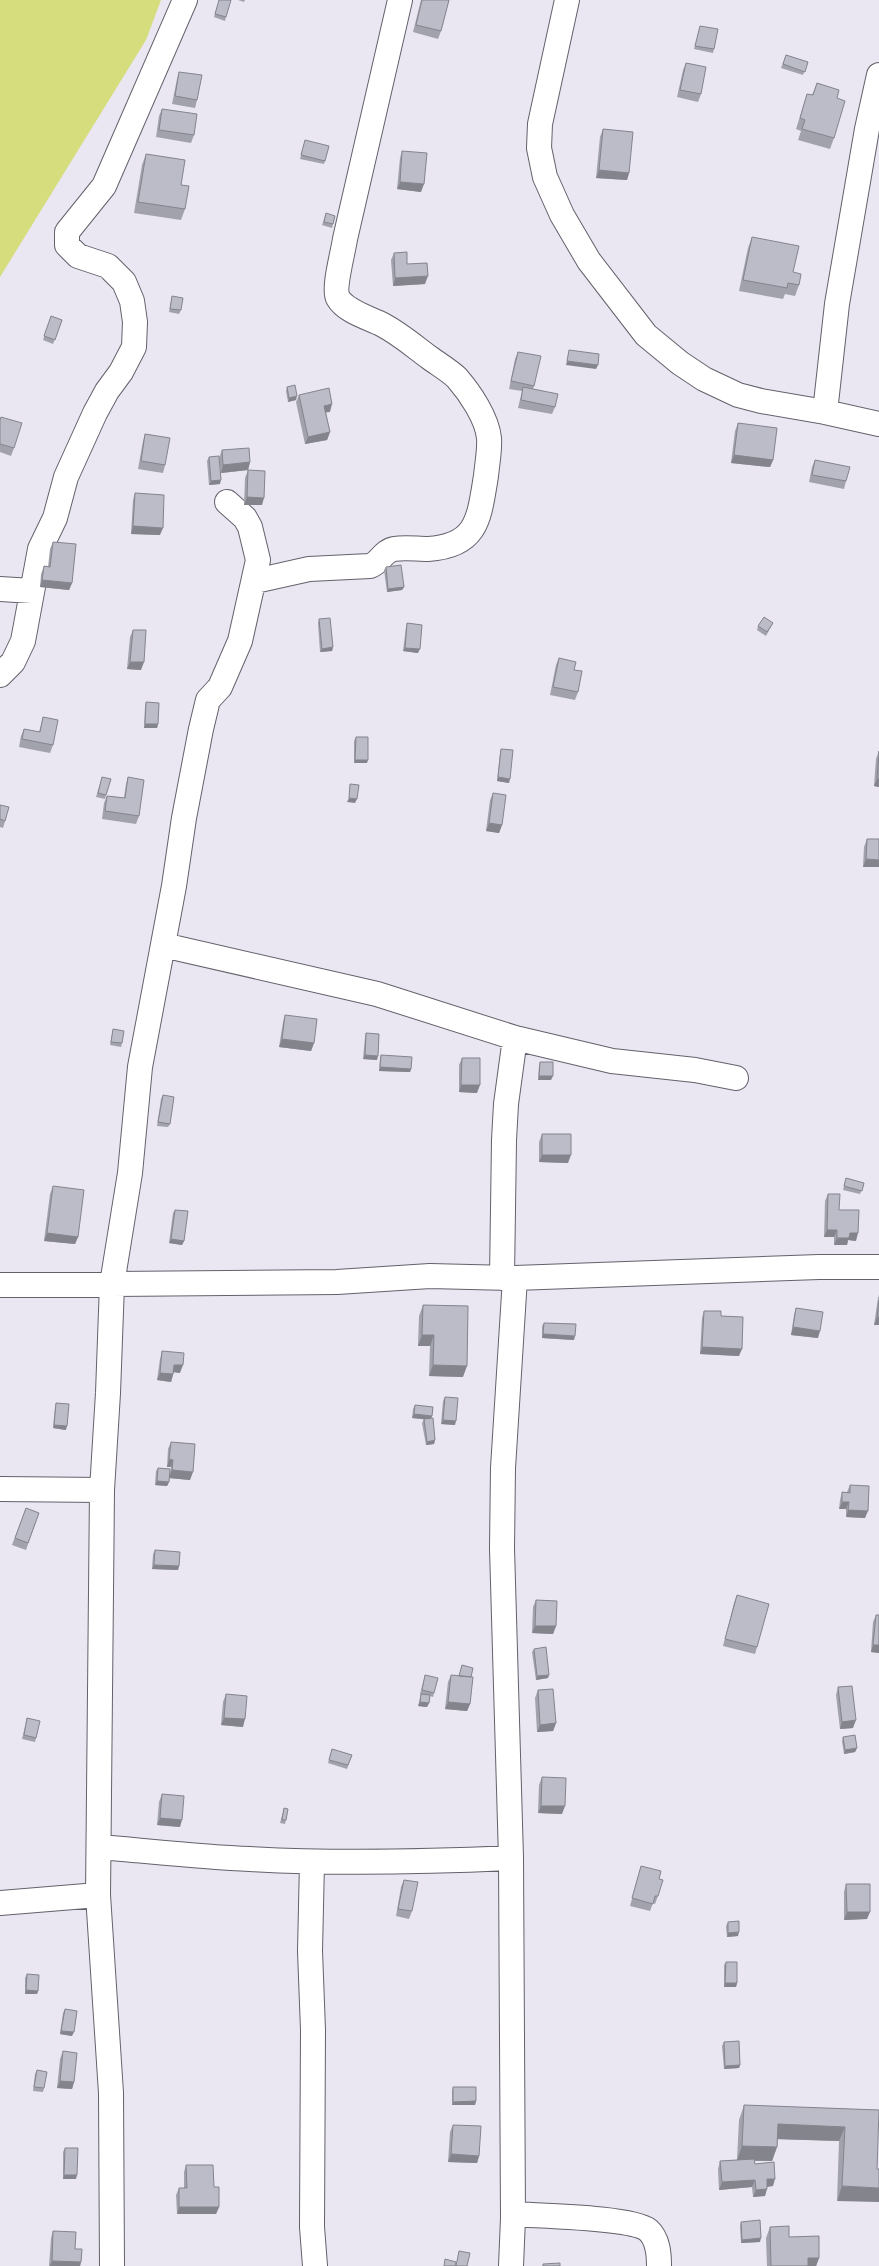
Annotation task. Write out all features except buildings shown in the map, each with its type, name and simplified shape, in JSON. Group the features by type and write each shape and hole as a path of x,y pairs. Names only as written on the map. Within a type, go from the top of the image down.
{"street":[{"path":"0,675 13,662 19,652 27,626 40,549 56,518 66,476 95,413 107,391 121,372 134,347 135,322 132,301 124,282 108,266 78,256 68,245 67,232 104,186 185,0"},
{"path":"255,581 309,569 370,566 382,555 394,549 436,548 456,544 472,532 481,506 489,437 483,419 472,400 456,378 386,326 347,307 339,300 336,294 336,279 342,265 345,239 400,0"},
{"path":"567,0 541,116 539,148 548,184 562,214 589,261 646,335 680,363 704,379 738,395 761,402 825,412 879,424"},
{"path":"825,412 838,304 867,129 879,75"},
{"path":"112,2266 111,2093 98,1895 102,1490 112,1284 132,1154 140,1067 184,818 208,700 220,687 234,659 247,618 255,581 258,560 255,541 244,518 228,502"},
{"path":"0,589 32,590"},
{"path":"163,945 378,994 515,1038 612,1061 695,1070 736,1078"},
{"path":"511,2266 513,2214 511,1858 502,1513 509,1278 504,1140 506,1104 515,1038"},
{"path":"0,1285 337,1282 430,1276 509,1278 819,1267 879,1267"},
{"path":"0,1489 102,1490"},
{"path":"99,1846 248,1859 312,1862 443,1861 511,1858"},
{"path":"312,1862 310,1951 313,2030 312,2227 315,2266"},
{"path":"0,1903 98,1895"},
{"path":"513,2214 591,2218 638,2225 649,2231 653,2237 658,2250 659,2266"}],"green space":[{"path":"0,0 161,0 146,40 0,277"}]}
